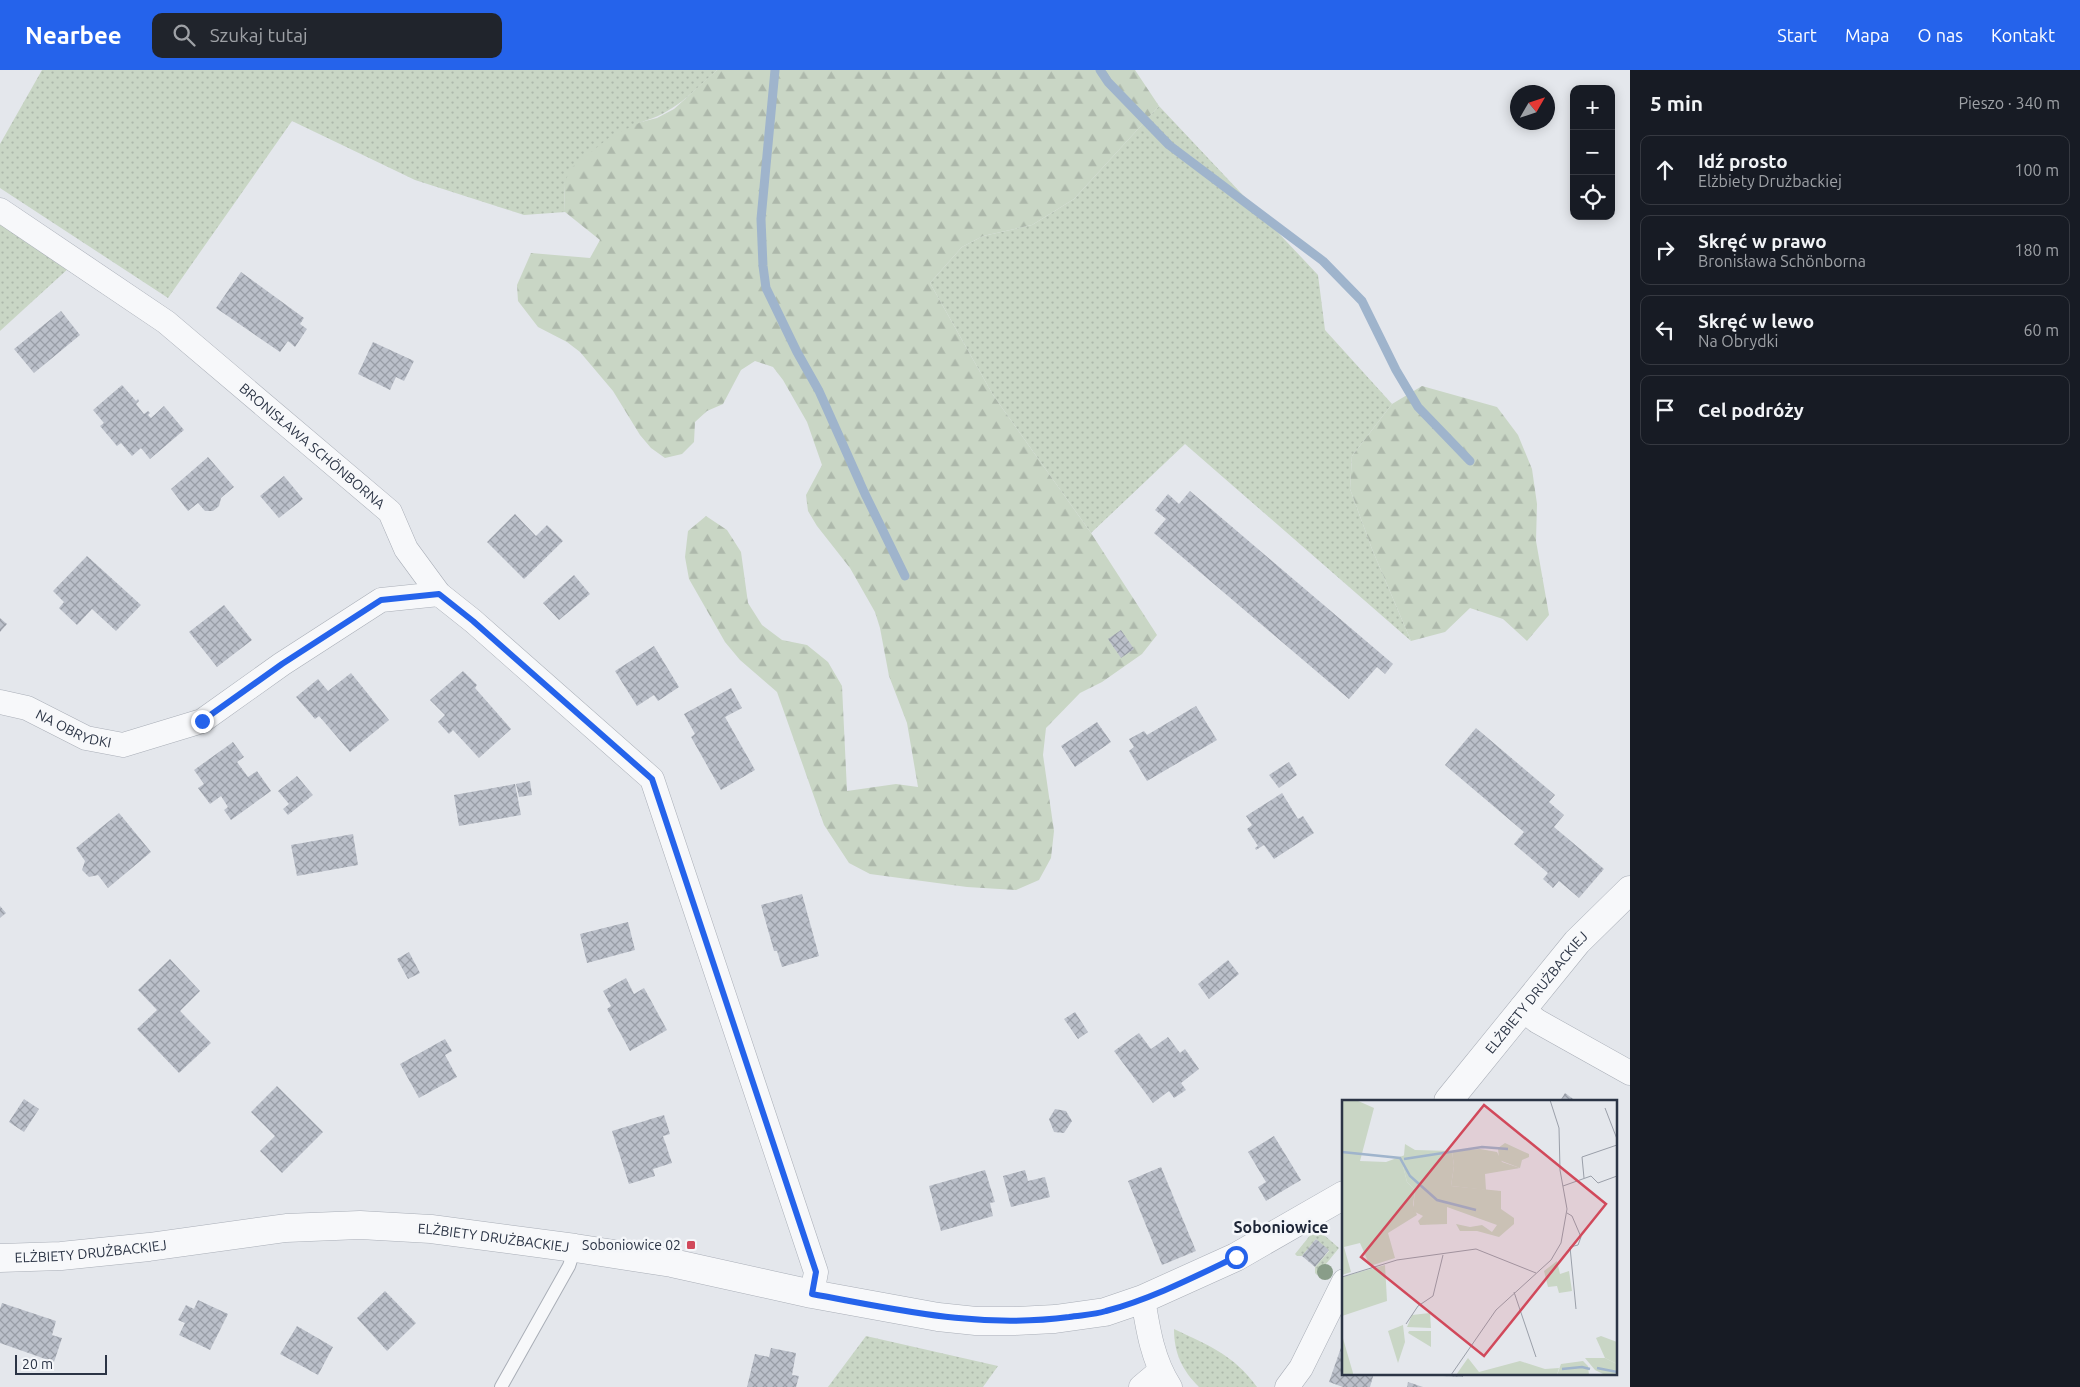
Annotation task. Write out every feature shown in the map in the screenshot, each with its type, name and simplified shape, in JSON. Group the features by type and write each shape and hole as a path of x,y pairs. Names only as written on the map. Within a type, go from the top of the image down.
{"street":[{"name":"BRONISŁAWA SCHÖNBORNA","path":"0,210 166,322 390,512 406,549 439,594 473,621 652,779 816,1272 812,1294"},
{"name":"NA OBRYDKI","path":"0,702 26,708 86,738 123,745 202,721 282,664 381,600 439,594"},
{"name":"ELŻBIETY DRUŻBACKIEJ","path":"1449,1100 1521,1008 1577,942 1630,890"},
{"path":"1521,1008 1537,1021 1630,1073"},
{"name":"ELŻBIETY DRUŻBACKIEJ","path":"0,1258 61,1256 150,1247 286,1228 360,1224 430,1229 672,1263 812,1294 938,1317 976,1321 1055,1319 1105,1312 1142,1299 1236,1257 1342,1196"},
{"path":"1287,1387 1300,1368 1342,1286"},
{"path":"1141,1387 1165,1379 1148,1331 1142,1299"}],"lane":[{"path":"501,1387 569,1266 574,1248"}],"green space":[{"path":"42,70 717,70 673,108 641,122 564,184 565,212 524,215 415,180 292,121 168,298 0,188 0,144"},
{"path":"717,70 1135,70 1159,106 1074,199 1032,225 983,236 962,247 930,283 993,395 1091,533 1157,635 1142,654 1102,682 1080,693 1046,728 1043,755 1054,831 1051,858 1039,880 1016,890 967,887 870,874 849,863 824,825 777,692 740,660 725,642 689,579 685,557 688,531 706,516 727,530 741,552 748,603 762,625 782,640 807,645 828,662 842,686 847,791 896,784 918,787 907,723 889,676 875,612 850,568 817,526 808,511 806,495 822,465 807,422 783,380 773,367 755,361 741,370 723,404 707,411 695,422 694,442 682,454 665,458 651,448 640,435 613,391 580,352 567,342 538,327 518,301 517,285 531,253 590,258 600,240 565,212 564,184 571,168 610,137 674,109"},
{"path":"1159,106 1318,275 1325,330 1392,404 1352,456 1350,489 1372,549 1411,641 1185,444 1091,533 993,395 930,283 962,247 983,236 1032,225 1074,199"},
{"path":"0,219 70,267 0,331"},
{"path":"1422,386 1497,407 1518,435 1532,469 1537,504 1536,541 1549,615 1527,641 1503,619 1470,608 1445,632 1411,641 1372,549 1350,489 1352,456 1392,404"},
{"path":"1316,1228 1339,1248 1317,1275 1315,1267 1329,1251 1316,1239 1302,1256 1295,1254"},
{"path":"1174,1329 1220,1352 1239,1366 1257,1387 1199,1387 1180,1361 1174,1338"},
{"path":"866,1336 998,1366 983,1387 828,1387"}],"building":[{"path":"241,272 304,318 300,324 307,329 295,347 288,341 280,352 216,308"},
{"path":"61,311 80,335 34,373 14,349"},
{"path":"373,342 414,361 404,381 396,377 390,390 358,374"},
{"path":"122,385 136,401 138,399 139,401 136,404 144,414 148,411 150,413 148,415 151,418 164,406 184,430 150,459 141,448 132,456 121,443 117,446 100,426 104,423 93,410"},
{"path":"208,457 234,487 221,498 219,506 213,511 205,511 198,503 188,511 171,489"},
{"path":"284,476 303,499 279,518 260,496"},
{"path":"1190,491 1393,664 1385,674 1377,667 1349,699 1154,533 1166,519 1155,510 1168,494 1179,504"},
{"path":"515,514 536,536 547,525 563,541 524,579 487,542"},
{"path":"87,556 141,605 116,631 92,609 77,625 59,608 64,602 53,591"},
{"path":"574,575 590,594 559,620 543,603"},
{"path":"224,605 252,640 217,667 189,632"},
{"path":"0,618 7,624 0,632"},
{"path":"1121,630 1134,649 1121,658 1108,639"},
{"path":"654,646 679,687 658,701 654,695 637,706 615,671"},
{"path":"463,671 477,685 475,688 511,729 479,758 453,730 449,734 438,722 445,715 430,700"},
{"path":"351,673 389,720 350,752 319,716 315,719 296,697 318,679 328,691"},
{"path":"731,688 742,708 725,717 755,770 721,790 691,737 695,734 684,714"},
{"path":"1196,706 1217,740 1147,781 1129,751 1134,747 1129,739 1144,731 1147,735"},
{"path":"1097,722 1111,742 1075,767 1061,746"},
{"path":"1476,728 1555,795 1549,802 1564,815 1554,827 1604,869 1579,898 1559,881 1553,888 1543,879 1548,873 1514,844 1524,832 1445,765"},
{"path":"233,742 244,757 237,762 248,777 257,771 271,791 231,820 224,810 228,807 221,796 210,804 198,788 204,784 194,770"},
{"path":"1289,762 1297,775 1279,788 1269,775"},
{"path":"297,776 313,795 288,815 283,809 289,804 278,791"},
{"path":"530,781 532,795 519,797 516,784"},
{"path":"515,784 521,815 459,826 454,795"},
{"path":"1282,793 1298,819 1303,816 1314,833 1274,859 1264,845 1256,850 1255,848 1258,846 1247,829 1252,825 1246,816"},
{"path":"119,813 151,852 108,888 98,875 89,877 82,870 85,861 76,848"},
{"path":"353,834 358,865 297,876 291,845"},
{"path":"802,894 819,956 782,967 777,951 774,951 761,905"},
{"path":"0,906 6,913 0,918"},
{"path":"628,922 635,950 587,963 580,934"},
{"path":"409,952 420,973 408,979 397,959"},
{"path":"170,959 200,991 180,1011 211,1043 179,1073 137,1029 157,1010 138,990"},
{"path":"1228,960 1239,974 1209,999 1198,984"},
{"path":"626,978 634,994 644,988 667,1030 630,1051 607,1009 611,1006 603,991"},
{"path":"1075,1012 1088,1032 1078,1039 1064,1019"},
{"path":"1139,1033 1151,1049 1168,1037 1180,1053 1185,1049 1199,1069 1181,1083 1186,1090 1174,1098 1169,1091 1153,1103 1114,1051"},
{"path":"445,1039 452,1051 445,1055 457,1077 419,1098 400,1064"},
{"path":"277,1086 323,1132 282,1173 260,1151 275,1136 251,1112"},
{"path":"1565,1093 1575,1100 1561,1100"},
{"path":"24,1099 39,1109 24,1132 9,1122"},
{"path":"1055,1109 1066,1111 1072,1121 1064,1133 1054,1132 1049,1119"},
{"path":"664,1115 670,1134 663,1136 672,1163 653,1169 655,1176 629,1184 612,1131"},
{"path":"1274,1136 1301,1180 1266,1201 1258,1187 1266,1182 1248,1152"},
{"path":"1161,1167 1196,1251 1162,1265 1128,1181"},
{"path":"985,1170 995,1202 990,1203 993,1216 941,1231 929,1186"},
{"path":"1025,1170 1028,1181 1045,1177 1050,1197 1011,1207 1003,1176"},
{"path":"1316,1239 1329,1250 1315,1267 1302,1256"},
{"path":"385,1291 416,1323 387,1351 357,1318"},
{"path":"198,1300 228,1314 210,1350 179,1335 185,1323 178,1320 186,1305 194,1309"},
{"path":"2,1303 56,1321 52,1335 62,1338 54,1362 0,1343 0,1309"},
{"path":"297,1326 333,1347 318,1375 280,1354"},
{"path":"1342,1345 1342,1374 1374,1374 1370,1387 1343,1387 1329,1382"},
{"path":"771,1348 796,1353 792,1375 799,1376 796,1387 747,1387 755,1354 769,1357"},
{"path":"1443,1374 1463,1374 1463,1377 1443,1376"},
{"path":"1408,1382 1423,1387 1407,1387"}],"waterway":[{"path":"775,70 761,219 766,288 797,352 819,391 865,494 905,576"},
{"path":"1100,70 1108,82 1169,145 1323,261 1362,301 1396,370 1418,407 1470,461"}],"place":[{"name":"Soboniowice 02","path":"691,1245"}],"district":[{"name":"Soboniowice","path":"1281,1227"}],"route":[{"path":"202,721 282,664 381,600 439,594 473,621 652,779 816,1272 812,1294 938,1317 976,1321 1055,1319 1105,1312 1142,1299 1236,1257"}]}
